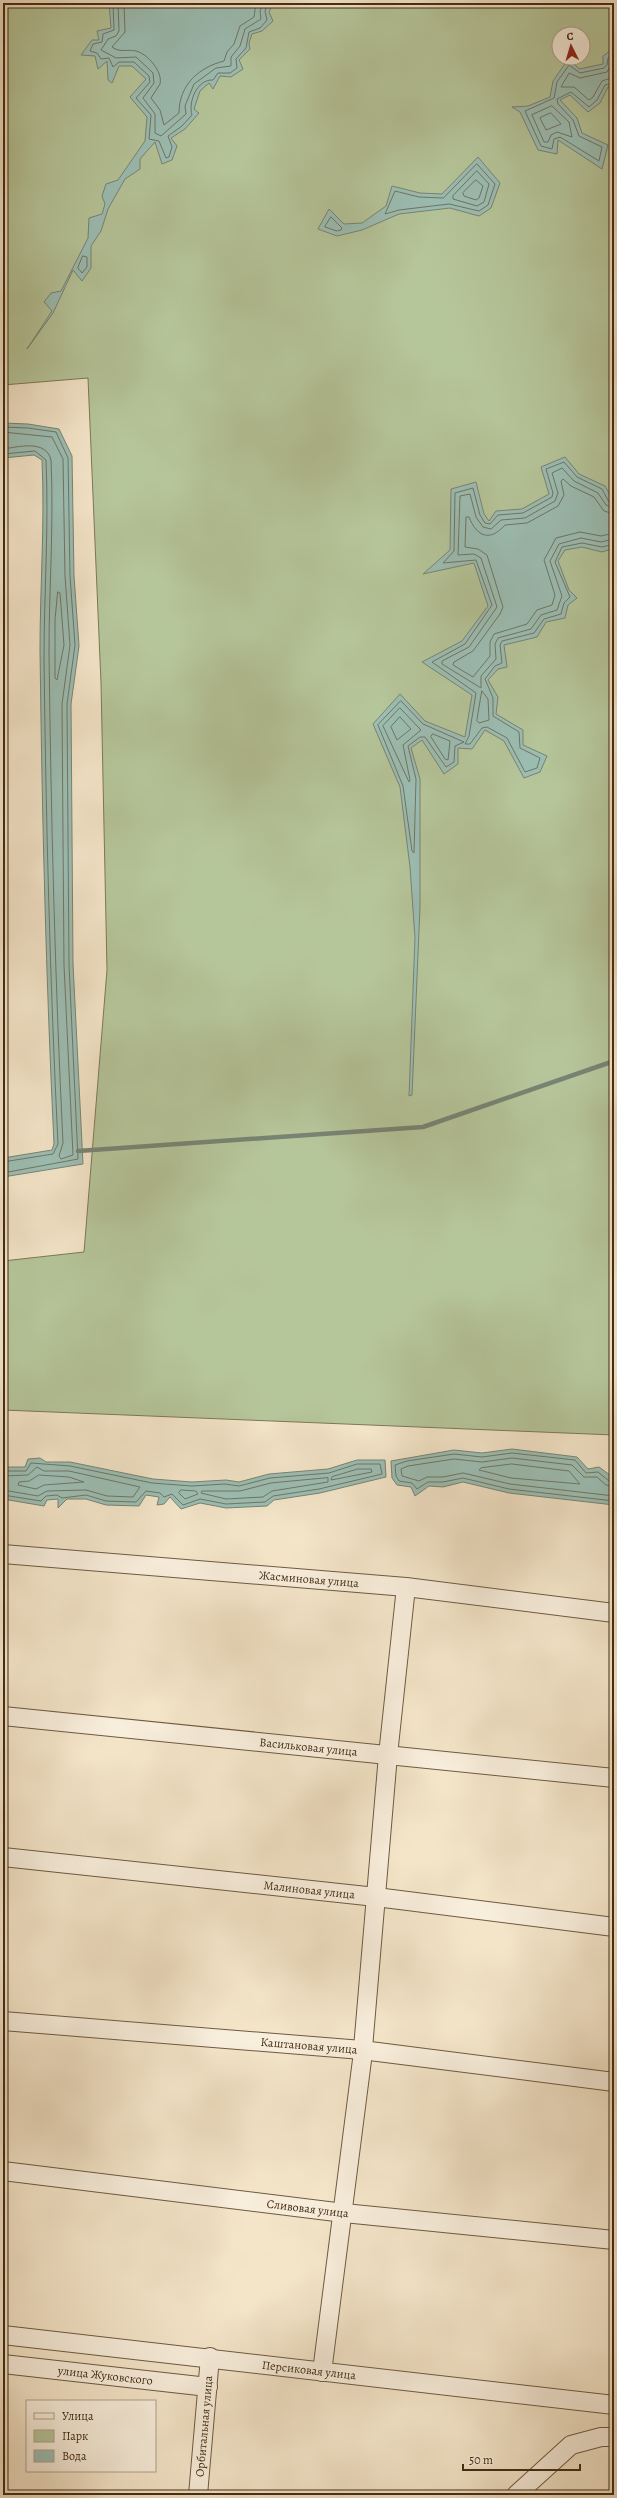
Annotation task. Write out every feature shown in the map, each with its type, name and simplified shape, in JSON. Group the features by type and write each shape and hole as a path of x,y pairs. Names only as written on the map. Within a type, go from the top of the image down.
{"street":[{"name":"Жасминовая улица","path":"3,1554 406,1587 614,1613"},
{"path":"322,2372 344,2213 362,2050 388,1755 406,1587"},
{"name":"Васильковая улица","path":"3,1716 614,1778"},
{"name":"Малиновая улица","path":"3,1857 376,1897 614,1927"},
{"name":"Каштановая улица","path":"3,2021 362,2050 614,2082"},
{"name":"Сливовая улица","path":"3,2171 344,2213 614,2240"},
{"name":"Персиковая улица","path":"3,2335 210,2357 322,2372 614,2405"},
{"name":"Орбитальная улица","path":"198,2495 210,2357"},
{"name":"улица Жуковского","path":"3,2364 208,2387"},
{"path":"516,2495 571,2445 601,2437 614,2436"}],"green space":[{"path":"3,3 614,3 614,1435 3,1410 3,1261 84,1252 107,970 101,683 88,378 3,385"}],"water":[{"path":"109,3 271,3 272,6 269,12 273,21 262,31 252,34 249,43 250,49 239,60 243,69 231,77 220,76 213,89 209,83 200,91 194,109 199,113 185,129 171,138 177,146 172,160 162,164 155,142 140,159 140,169 125,179 108,209 101,231 91,246 91,268 82,281 73,270 53,313 27,349 52,311 44,302 51,293 61,291 88,238 89,218 102,214 105,204 102,196 106,184 118,180 145,141 147,117 130,97 146,79 132,66 119,66 112,83 108,80 107,61 98,69 95,56 81,55 92,40 99,40 97,31 111,28"},
{"path":"614,48 614,92 608,87 600,103 588,112 570,95 560,100 577,118 582,133 608,145 602,169 558,140 557,154 538,150 520,112 512,107 528,106 550,97 553,81 563,66 576,66 579,69 603,64 603,56"},
{"path":"478,157 500,183 491,208 479,216 450,208 399,214 362,230 337,236 318,229 329,209 344,224 362,223 386,206 392,186 420,193 442,194"},
{"path":"3,423 28,424 59,429 72,456 74,576 79,646 71,704 73,964 83,1164 3,1177 3,1158 52,1150 54,1144 42,773 40,649 43,508 42,460 34,455 3,458"},
{"path":"565,457 579,474 605,486 614,502 614,548 602,552 582,547 565,550 558,561 569,590 577,598 568,605 565,618 546,622 537,637 504,645 507,667 498,669 488,680 498,697 496,714 523,730 523,745 547,756 540,772 524,778 504,741 485,730 472,749 458,748 458,764 444,774 422,740 411,748 420,779 420,907 412,1095 409,1096 415,938 410,867 400,787 373,724 400,694 425,721 465,737 472,695 422,662 462,641 488,606 474,563 423,574 450,550 451,489 476,482 484,514 489,521 496,511 522,509 549,494 541,467"},
{"path":"512,1449 577,1457 588,1469 599,1467 614,1478 614,1505 509,1493 463,1482 443,1487 429,1486 415,1496 411,1487 397,1485 392,1478 391,1461 454,1450 482,1453"},
{"path":"40,1458 46,1462 70,1462 153,1479 192,1482 226,1480 239,1482 269,1474 328,1469 357,1460 385,1460 386,1477 320,1493 274,1500 267,1506 226,1508 200,1503 181,1509 170,1497 164,1504 157,1505 159,1497 146,1495 139,1506 106,1505 86,1499 67,1499 58,1508 58,1499 47,1500 44,1506 3,1499 3,1467 25,1467 28,1459"}],"waterway":[{"path":"78,1151 423,1127 614,1061"}]}
